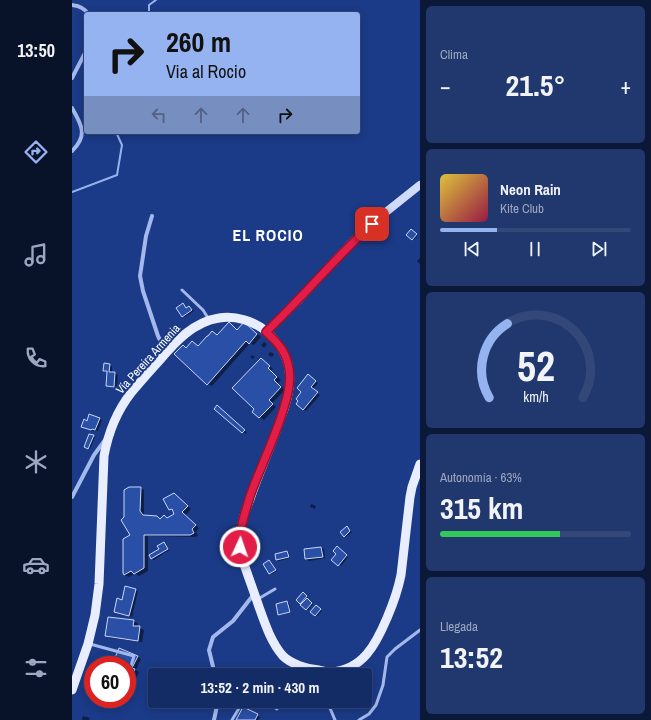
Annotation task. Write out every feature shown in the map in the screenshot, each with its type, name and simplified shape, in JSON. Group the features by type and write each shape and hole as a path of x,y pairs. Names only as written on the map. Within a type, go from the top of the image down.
{"main road":[{"path":"266,332 298,301 354,240 420,185"},
{"name":"Vía Pereira Armenia","path":"72,690 88,644 100,584 104,456 115,420 127,399 166,353 188,331 199,324 221,317 241,319 258,326 278,343 288,362 290,382 285,407 253,488 240,531 240,538 241,553 255,597 272,640 288,661 304,668"},
{"name":"Vía Pereira Armenia","path":"345,668 358,662 369,652 378,637 399,586 408,508 412,487 420,464"}],"street":[{"path":"72,5 86,10 87,12"},
{"path":"72,78 84,55"},
{"path":"72,108 80,123 82,131 81,138 76,148 72,151"},
{"path":"152,216 146,236 140,276 142,291 158,336 166,353"},
{"path":"72,497 94,455 109,436"},
{"path":"213,668 209,650 213,637 233,621 255,597"},
{"path":"214,720 217,708"}],"lane":[{"path":"182,290 203,310 209,320"},
{"path":"255,597 275,589"},
{"path":"359,720 369,714 376,705 383,685 387,657 420,630"},
{"path":"88,644 134,656"},
{"path":"232,720 239,708"},
{"path":"331,708 336,720"}],"building":[{"path":"411,229 417,234 412,240 406,235"},
{"path":"183,303 186,308 189,306 192,310 182,317 176,308"},
{"path":"229,322 237,330 244,322 257,334 249,344 246,341 207,385 174,354 183,345 186,348 192,341 198,346 212,331 217,335"},
{"path":"261,358 270,366 268,368 277,377 274,380 281,387 269,400 273,404 259,418 252,412 254,409 232,388"},
{"path":"104,363 110,364 109,372 115,372 114,387 106,386 107,371 103,371"},
{"path":"308,374 316,381 311,387 318,392 303,410 296,404 298,401 296,399 301,392 297,388"},
{"path":"217,405 245,430 242,433 214,409"},
{"path":"89,414 100,418 95,430 81,427 84,419 87,421"},
{"path":"89,434 94,435 88,449 84,447"},
{"path":"129,487 141,487 140,511 143,515 157,516 160,519 164,515 167,518 174,514 172,509 169,510 163,499 174,493 188,506 182,512 196,525 192,529 194,533 190,535 144,535 144,568 134,574 131,571 124,575 123,539 130,535 121,520 124,517 124,490"},
{"path":"347,526 350,531 344,537 340,532"},
{"path":"164,542 168,549 151,559 149,555 159,549 157,546"},
{"path":"337,546 347,555 338,566 331,560 336,554 333,551"},
{"path":"321,547 323,557 305,559 304,549"},
{"path":"287,551 289,557 276,560 275,554"},
{"path":"269,560 276,570 269,574 263,564"},
{"path":"125,586 136,589 129,616 114,612 117,598 122,600"},
{"path":"303,592 307,596 300,604 296,600"},
{"path":"307,598 312,603 306,610 300,605"},
{"path":"287,601 290,612 278,615 276,604"},
{"path":"316,605 321,609 315,616 310,612"},
{"path":"108,617 134,620 133,626 140,626 138,641 105,636"},
{"path":"119,648 138,656 136,660 136,656 116,656"},
{"path":"242,708 258,714 255,720 236,720"}],"waterway":[{"path":"149,12 149,5 156,0"},
{"path":"72,192 117,175 122,145 117,134"}],"district":[{"name":"EL ROCIO","path":"268,235"}],"route":[{"path":"240,547 240,531 245,513 253,488 285,407 290,382 290,372 285,355 278,343 266,332 298,301 354,240 372,224"}]}
